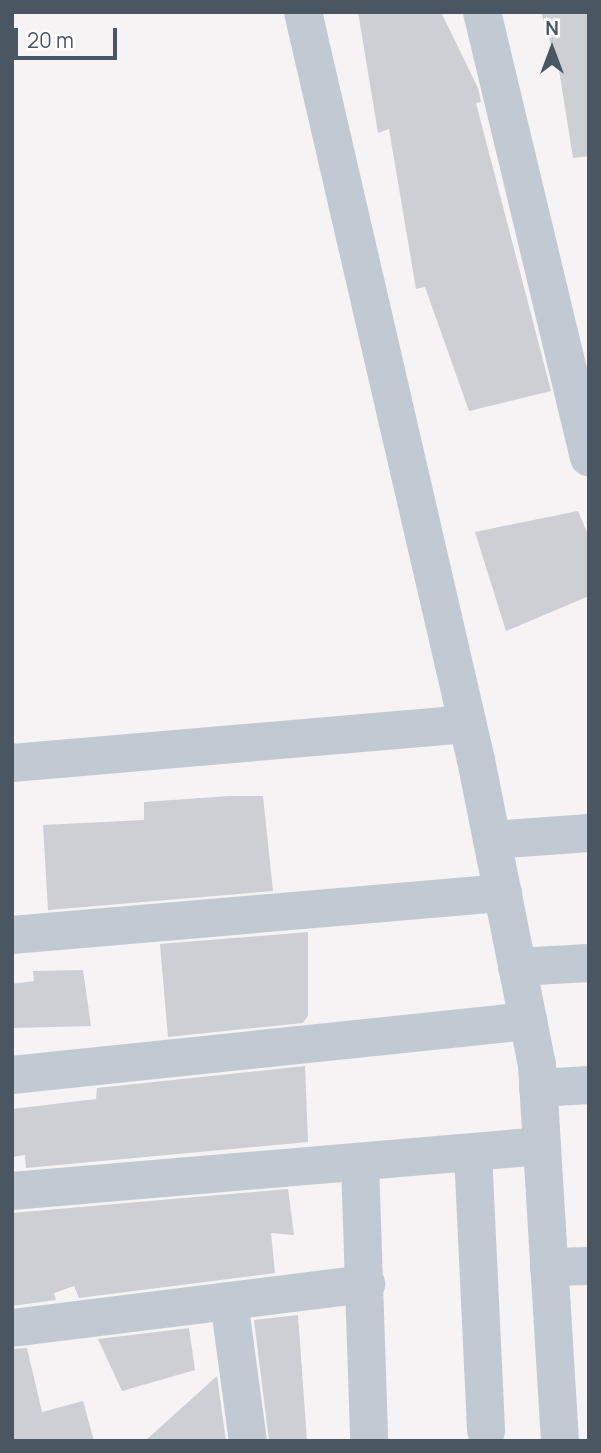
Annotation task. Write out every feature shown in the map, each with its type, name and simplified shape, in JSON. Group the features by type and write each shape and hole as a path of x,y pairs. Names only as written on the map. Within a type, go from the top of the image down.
{"street":[{"path":"303,12 467,724 528,1021 538,1088 550,1267 573,1395 560,1441"},
{"path":"482,12 589,457"},
{"path":"12,764 467,724"},
{"path":"492,840 589,833"},
{"path":"12,935 503,893"},
{"path":"517,967 589,963"},
{"path":"12,1075 528,1021"},
{"path":"538,1088 589,1085"},
{"path":"12,1191 542,1146"},
{"path":"473,1153 486,1431"},
{"path":"360,1163 369,1441"},
{"path":"550,1267 589,1266"},
{"path":"12,1328 366,1284"},
{"path":"229,1301 248,1441"}],"building":[{"path":"358,12 441,12 478,88 481,102 476,103 551,391 469,411 425,287 416,289 389,129 378,133"},
{"path":"541,12 589,12 589,156 573,158 559,70"},
{"path":"578,511 589,537 589,596 506,631 475,532"},
{"path":"263,796 273,891 48,910 43,825 144,820 144,802"},
{"path":"308,932 308,1016 303,1023 168,1037 160,944"},
{"path":"83,970 91,1026 12,1028 12,984 34,981 33,971"},
{"path":"305,1066 308,1142 26,1168 25,1155 12,1157 12,1109 96,1099 97,1088"},
{"path":"288,1189 294,1235 271,1233 275,1273 79,1298 74,1286 54,1293 56,1300 12,1306 12,1213"},
{"path":"298,1315 307,1441 269,1441 254,1320"},
{"path":"189,1328 195,1370 122,1391 98,1339"},
{"path":"27,1348 42,1412 83,1401 94,1441 12,1441 12,1349"},
{"path":"217,1376 226,1441 145,1441"}]}
